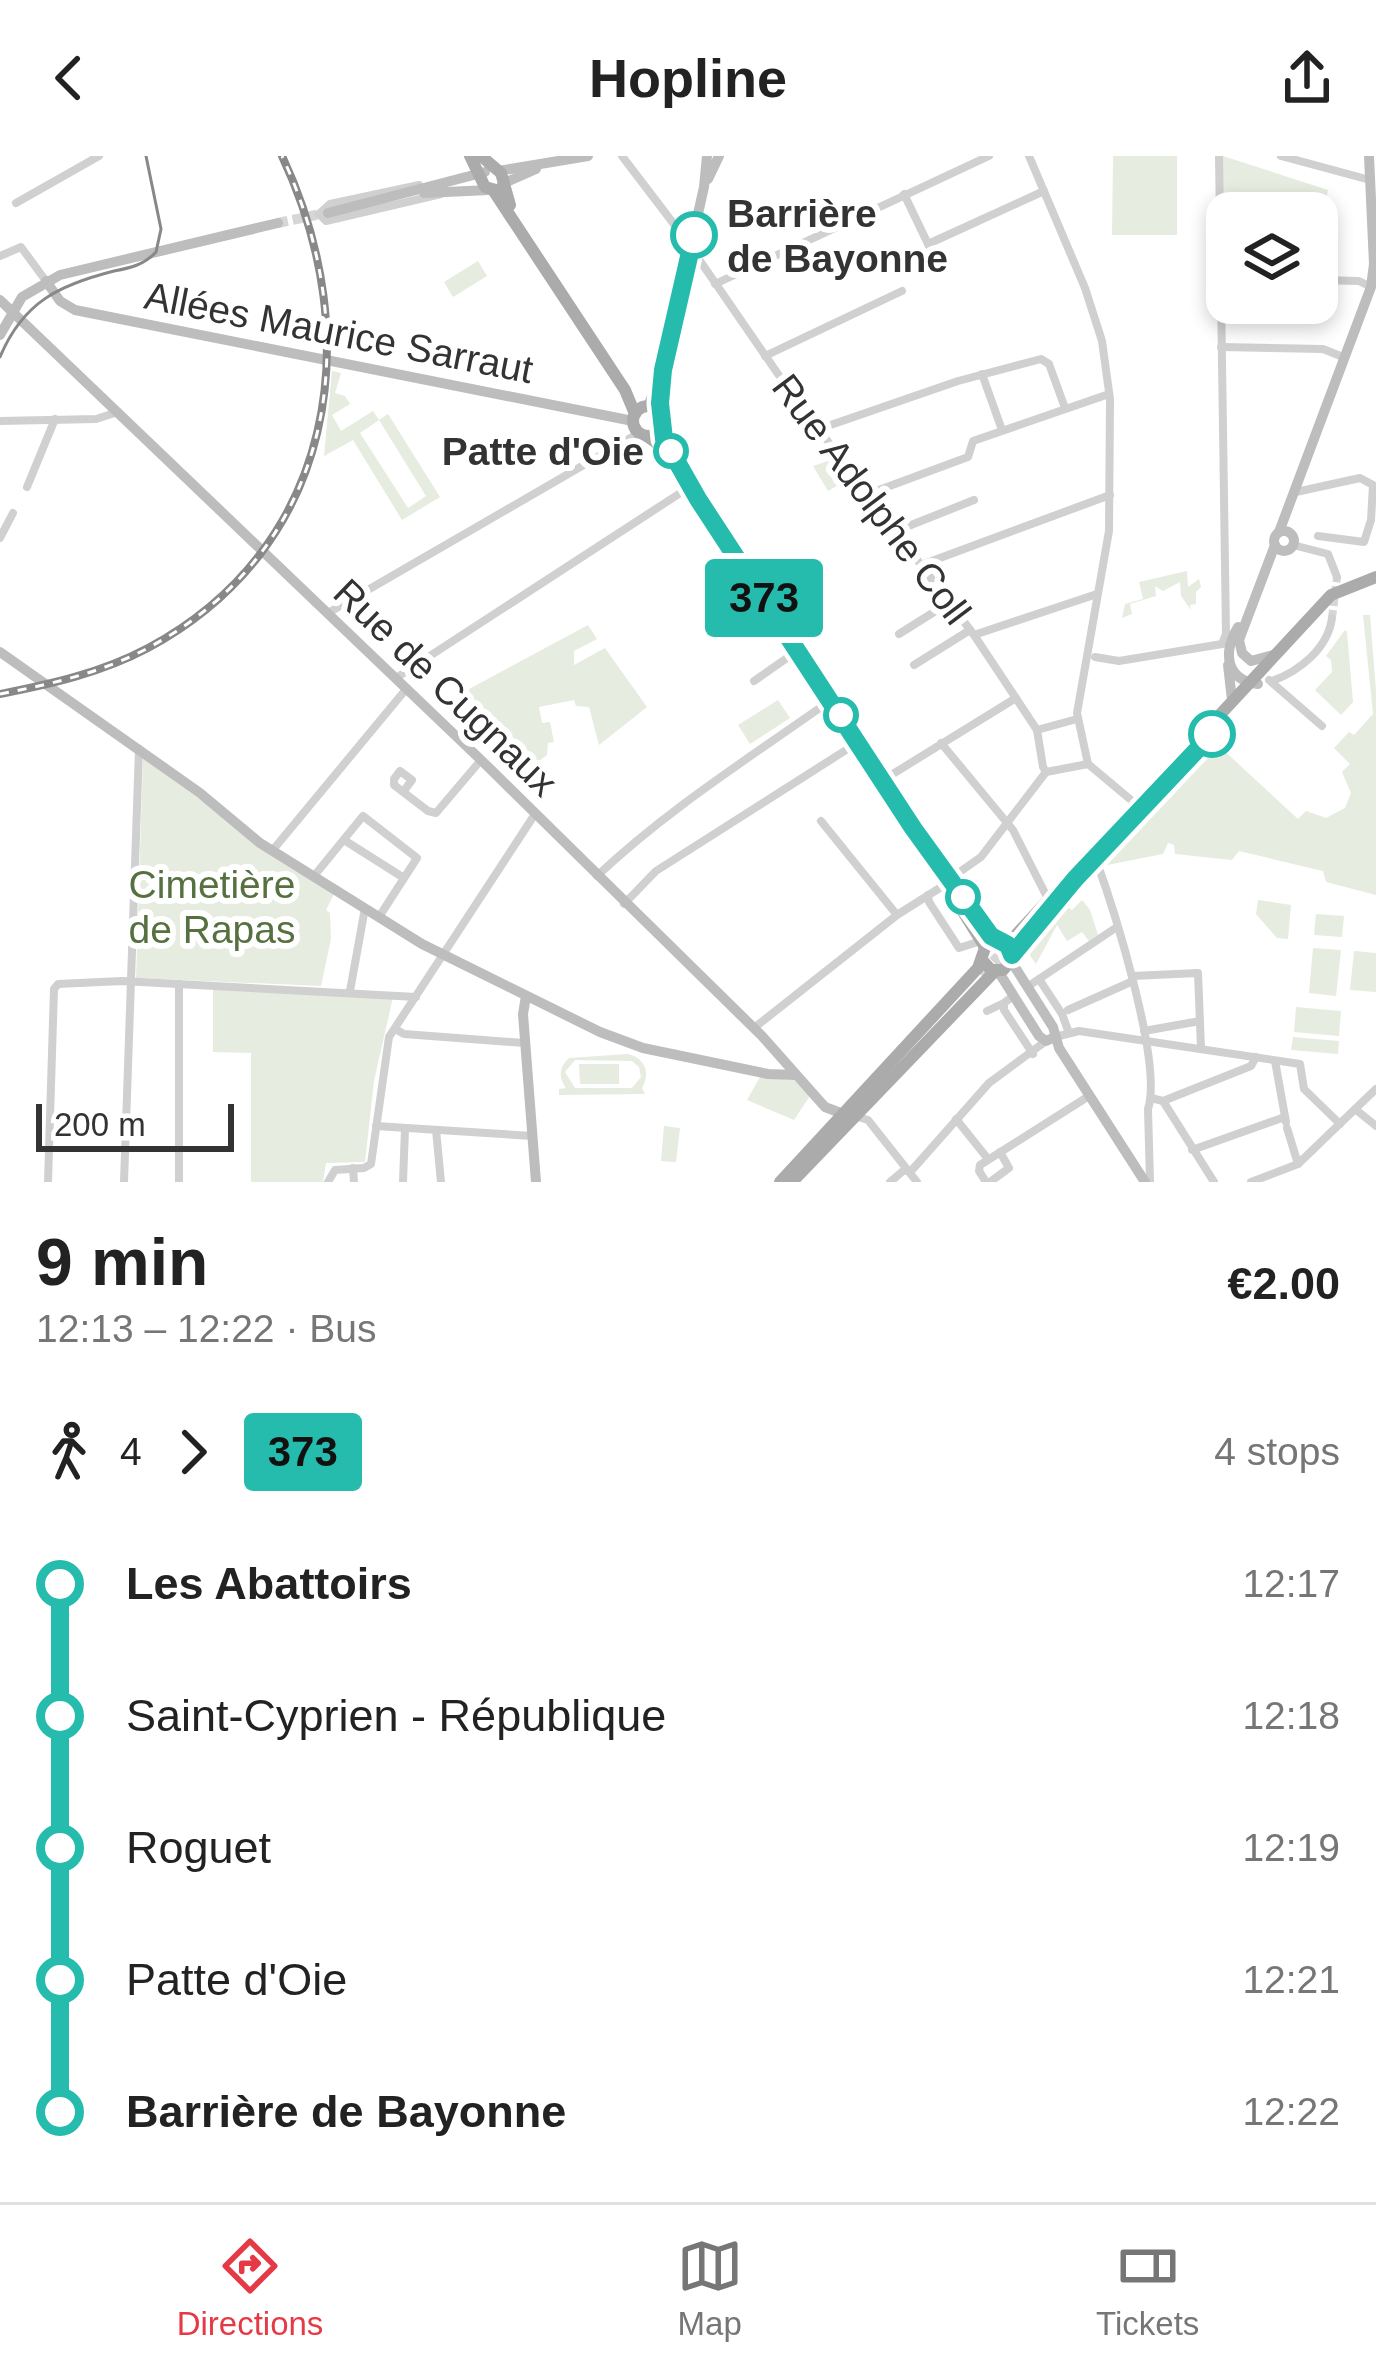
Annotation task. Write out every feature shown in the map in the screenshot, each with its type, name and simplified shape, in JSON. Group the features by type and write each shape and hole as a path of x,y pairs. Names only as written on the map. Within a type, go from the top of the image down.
{"main road":[{"path":"470,156 492,179"},
{"path":"481,156 519,228 985,930 993,953"},
{"path":"1012,958 1138,806 1232,700 1260,682 1276,654 1331,596 1370,582"},
{"path":"914,1040 1046,895 1331,605 1370,582"},
{"path":"792,1182 928,1023 1117,824"},
{"path":"780,1182 830,1128 879,1091 993,953 1069,886"},
{"path":"993,953 1008,945 1012,958"},
{"path":"993,953 1012,958"}],"street":[{"path":"16,203 99,156"},
{"path":"492,179 410,186 330,204 319,214 326,221 588,156"},
{"name":"Rue Adolphe Coll","path":"622,156 950,602 1037,730"},
{"path":"328,613 646,420 663,370 707,156"},
{"path":"704,187 719,156"},
{"path":"715,284 989,156"},
{"path":"1029,156 1102,340 1109,394 1109,531 1077,719 1088,764 1138,806"},
{"path":"1219,156 1221,192"},
{"path":"1281,156 1370,181"},
{"path":"1276,654 1257,662 1242,653 1239,640 1265,572 1284,541 1293,499 1371,287 1369,156"},
{"path":"328,213 432,185"},
{"path":"928,244 1044,190"},
{"path":"408,194 445,192"},
{"path":"904,194 936,267"},
{"path":"0,335 26,294 46,280 278,224"},
{"path":"0,256 21,247 46,280"},
{"name":"Allées Maurice Sarraut","path":"46,280 60,301 75,310 646,420"},
{"path":"1338,280 1371,287"},
{"path":"765,356 902,291"},
{"name":"Rue de Cugnaux","path":"0,295 115,413 402,683 754,1028 826,1107 853,1114"},
{"path":"1222,324 1226,653 1232,700"},
{"path":"1221,347 1323,349 1343,357"},
{"path":"819,429 958,381 1046,360 1065,408"},
{"path":"982,374 1002,430"},
{"path":"868,494 968,457 973,441 1109,394"},
{"path":"0,421 96,419 115,413"},
{"path":"27,487 55,419"},
{"path":"1293,499 1360,478 1373,485 1364,542 1318,536"},
{"path":"272,851 402,683 693,493"},
{"path":"921,565 1110,495"},
{"path":"896,531 974,500"},
{"path":"0,538 13,513"},
{"path":"1284,541 1328,554 1337,577"},
{"path":"914,665 972,633 1097,594"},
{"path":"899,634 950,602"},
{"path":"1226,618 1249,609"},
{"path":"1249,609 1226,653 1235,676 1293,698"},
{"path":"1260,682 1286,675 1321,647 1332,618"},
{"path":"1088,646 1095,657"},
{"path":"754,681 798,650"},
{"path":"0,652 139,749 272,851 443,954 600,1032 643,1048 746,1070 795,1075"},
{"path":"1085,664 1095,657 1119,661 1226,653"},
{"path":"1286,675 1286,688 1293,698 1322,726"},
{"path":"883,780 1016,698"},
{"path":"596,877 632,838 831,700"},
{"path":"1046,772 1037,730 1077,719"},
{"path":"624,904 656,871 858,742"},
{"path":"941,743 1006,823 1046,895"},
{"path":"124,1182 139,749"},
{"path":"403,792 436,813 481,760"},
{"path":"754,1028 897,915 981,857 1046,772 1088,764"},
{"path":"328,1182 335,1170 370,1164 382,1064 394,1030 535,814"},
{"path":"314,876 363,815 417,857 380,917"},
{"path":"821,820 897,915"},
{"path":"344,840 404,878"},
{"path":"1096,857 1145,1036 1151,1098 1148,1182"},
{"path":"928,895 960,950 993,953 1009,999 1050,1039 1148,1182"},
{"path":"350,991 365,908"},
{"path":"1027,986 1117,927"},
{"path":"1012,958 1053,1027 1050,1039"},
{"path":"1068,1010 1132,979 1198,973 1201,1049"},
{"path":"1040,979 1070,1033"},
{"path":"48,1182 54,988 58,984 131,982 416,997"},
{"path":"179,984 179,1182"},
{"path":"526,996 524,1043 536,1182"},
{"path":"987,1011 1009,999"},
{"path":"1009,999 1004,1010 1033,1054"},
{"path":"1145,1036 1200,1022"},
{"path":"394,1030 524,1043"},
{"path":"890,1182 912,1170 989,1083 1050,1039 1079,1031 1145,1036 1300,1064 1304,1089 1340,1124"},
{"path":"1151,1098 1163,1101 1251,1066 1256,1057"},
{"path":"1275,1060 1298,1164"},
{"path":"1251,1182 1275,1178 1298,1164 1375,1090"},
{"path":"1000,1152 1009,1168 988,1182 978,1167 988,1159 1089,1096"},
{"path":"1163,1101 1214,1182"},
{"path":"826,1107 830,1128"},
{"path":"1355,1109 1376,1126"},
{"path":"853,1114 868,1120 917,1182"},
{"path":"956,1119 988,1159"},
{"path":"1192,1150 1286,1122"},
{"path":"376,1126 532,1136"},
{"path":"404,1182 405,1129"},
{"path":"436,1130 441,1182"},
{"path":"353,1168 354,1182"}],"green space":[{"path":"1113,156 1177,156 1177,235 1112,235"},
{"path":"1223,156 1328,190 1328,192 1222,192"},
{"path":"478,261 487,276 453,297 444,282"},
{"path":"332,371 341,373 335,393 350,404 332,415 341,431 373,411 379,420 388,414 440,497 402,520 353,440 324,456","holes":["379,420 426,496 408,508 360,433"]},
{"path":"834,459 849,479 828,491 813,466"},
{"path":"1187,571 1188,587 1199,579 1201,587 1191,610 1181,596 1180,582 1163,591 1155,586 1156,596 1130,604 1132,614 1122,618 1125,604 1143,599 1139,582"},
{"path":"1363,615 1370,615 1376,690 1376,895 1326,882 1323,871 1239,851 1232,860 1175,854 1174,845 1168,843 1163,854 1107,865 1219,746 1298,819 1306,811 1326,818 1345,808 1351,793 1342,772 1350,764 1334,748 1373,714"},
{"path":"588,625 597,639 574,651 574,665 605,648 647,707 599,745 589,707 576,706 574,700 539,707 542,723 550,722 554,742 548,743 547,755 512,777 488,753 495,740 474,716 462,726 455,718 466,708 456,696"},
{"path":"1345,630 1353,702 1341,715 1315,690 1332,672 1326,656"},
{"path":"778,700 790,718 750,744 738,725"},
{"name":"Cimetière de Rapas","path":"143,759 334,894 326,910 331,939 321,986 136,978"},
{"path":"1082,900 1098,935 1089,941 1082,932 1067,941 1057,925 1036,964 1024,947 1054,913 1061,915 1068,907 1072,910"},
{"path":"1258,900 1291,905 1288,939 1277,938 1256,914"},
{"path":"1316,914 1344,916 1342,937 1314,935"},
{"path":"1313,948 1341,950 1336,996 1309,993"},
{"path":"1354,951 1376,953 1376,992 1350,990"},
{"name":"Cimetière de Rapas","path":"213,988 393,997 374,1081 365,1162 326,1163 323,1182 251,1182 251,1053 213,1052"},
{"path":"1296,1007 1341,1011 1339,1036 1294,1032"},
{"path":"1293,1037 1339,1041 1338,1054 1291,1050"},
{"path":"634,1056 645,1067 645,1094 559,1095 559,1089 566,1088 561,1072 569,1058","holes":["575,1060 632,1061 641,1077 632,1088 575,1088 565,1072"]},
{"path":"579,1064 619,1064 619,1084 580,1084"},
{"path":"760,1077 794,1080 810,1096 794,1120 747,1100"},
{"path":"664,1126 680,1128 676,1162 661,1161"}],"tunnel":[{"path":"278,223 325,213"},
{"path":"1332,618 1337,577"},
{"path":"981,975 1014,942"}],"tram line":[{"path":"0,357 20,322 45,299 94,276 136,265 156,252 161,229 146,156"}],"railway":[{"path":"0,694 94,671 148,648 211,605 260,554 295,496 317,432 327,365 323,295 308,225 282,156"}],"bus line":[{"name":"373","path":"694,235 663,370 664,439 698,499 913,828 991,936 1008,945 1012,955 1075,879 1212,734"}],"place":[{"name":"Barrière de Bayonne","path":"694,235"},
{"name":"Patte d'Oie","path":"671,451"}]}
